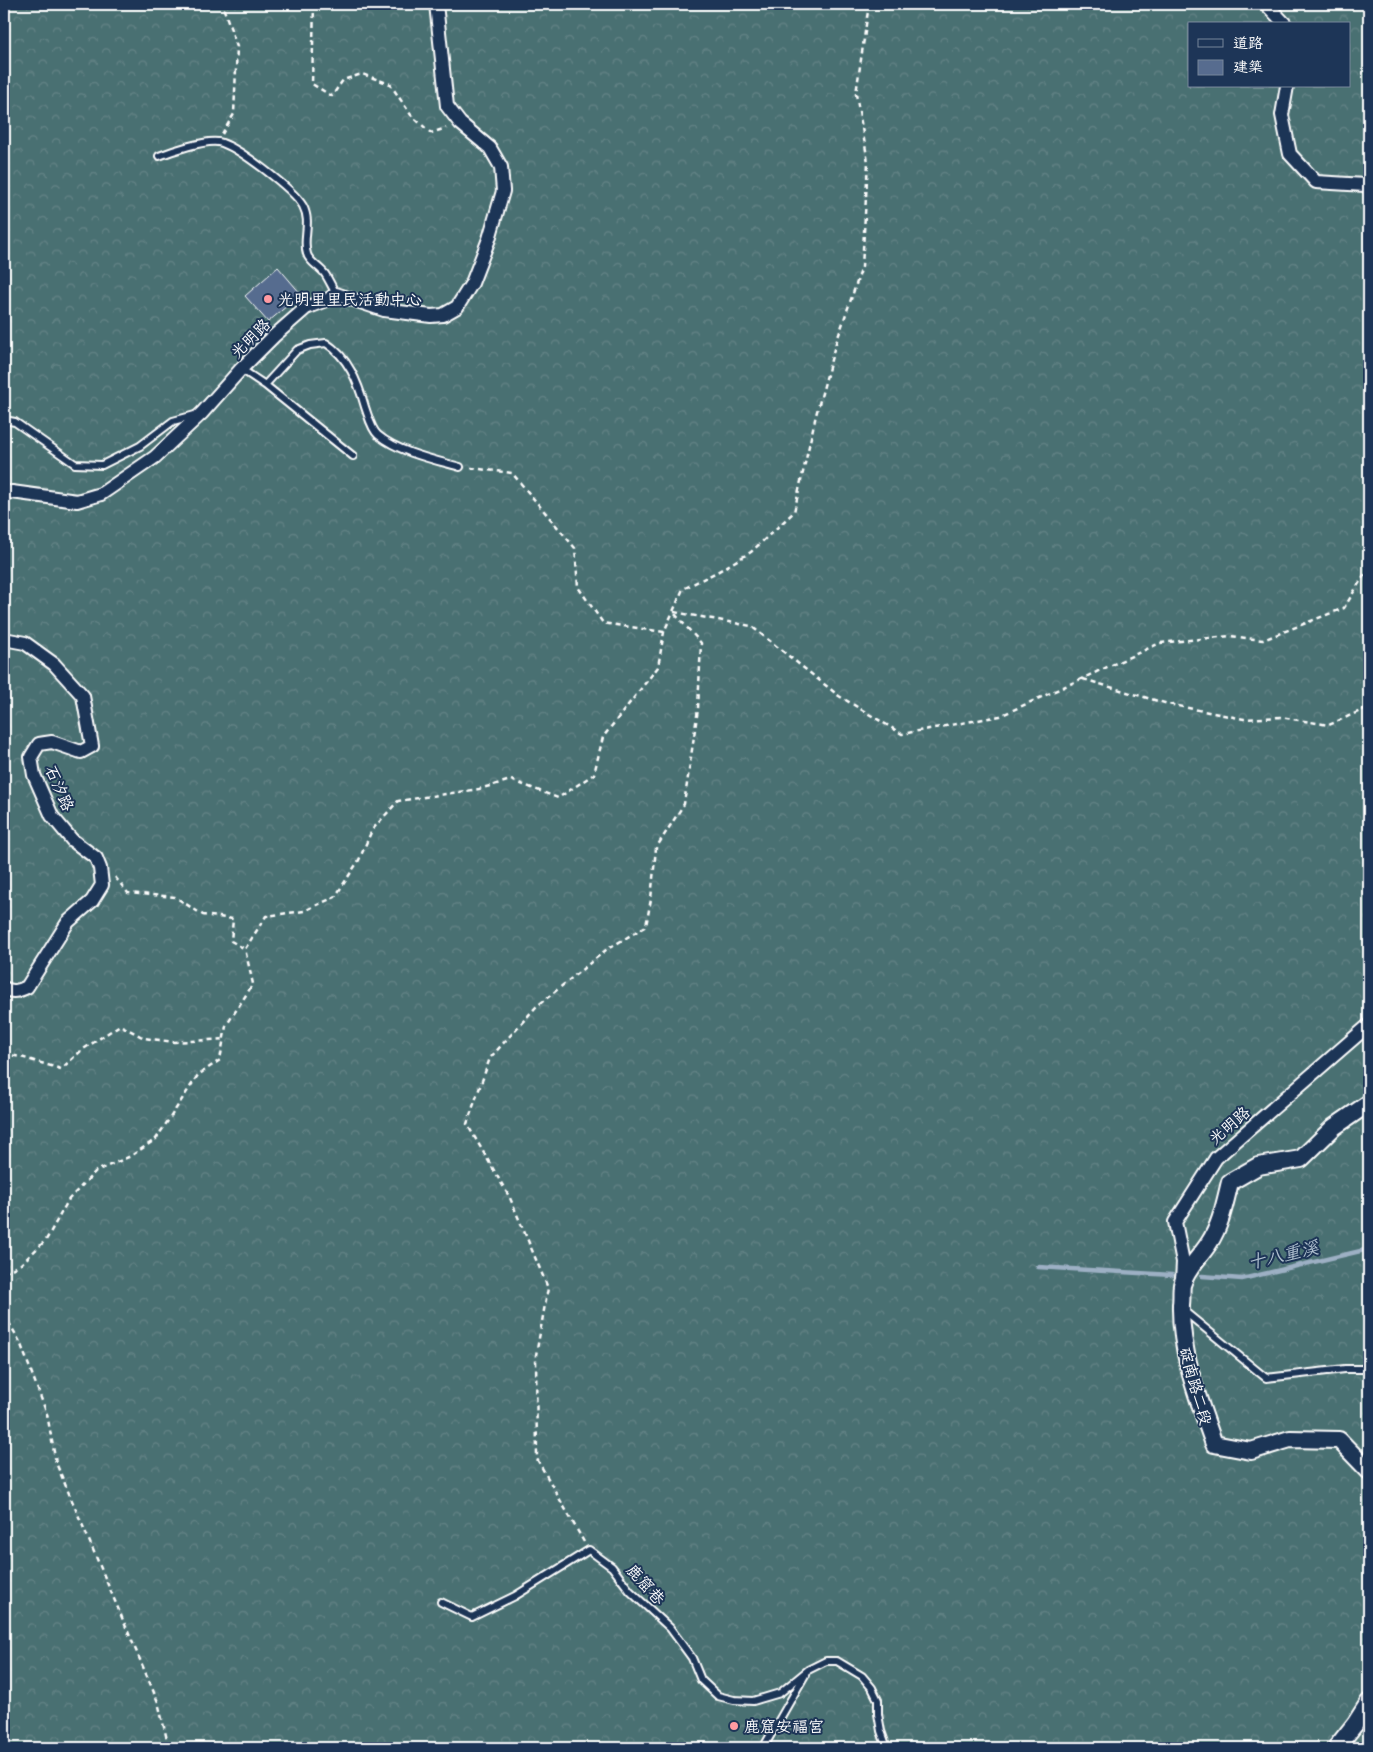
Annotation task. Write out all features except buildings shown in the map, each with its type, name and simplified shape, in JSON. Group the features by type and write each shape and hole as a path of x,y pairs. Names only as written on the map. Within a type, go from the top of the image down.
{"street":[{"path":"336,294 384,310 431,316 444,315 457,307 472,283 489,238 503,191 502,167 490,148 460,124 447,106 436,4"},
{"path":"1266,4 1283,22"},
{"path":"1287,88 1282,115 1290,154 1316,182 1365,185 1369,188"},
{"name":"光明路","path":"4,493 12,492 77,501 101,494 155,457 202,413 241,369 274,336 306,308 329,299 336,294"},
{"name":"石汐路","path":"4,639 25,642 54,664 83,696 92,746 81,752 52,742 39,744 31,757 34,775 52,816 72,840 96,858 100,868"},
{"path":"4,988 8,991 19,991 28,987 68,922 92,901 102,885 100,868"},
{"name":"光明路","path":"1182,1284 1183,1262 1175,1222 1216,1158 1369,1025"},
{"name":"碇南路二段","path":"1369,1103 1334,1126 1301,1159 1258,1166 1230,1182 1223,1212 1210,1242 1182,1284 1181,1309 1183,1343 1199,1403 1214,1444 1251,1451 1290,1439 1339,1440 1369,1471"},
{"path":"1336,1748 1369,1702"}],"lane":[{"path":"159,156 184,147 217,142 231,147 286,187 303,206 308,226 305,239 307,256 324,273 336,294"},
{"path":"265,384 297,350 326,342 344,358 355,378 369,419 377,434 399,447 460,467"},
{"path":"241,369 265,384 353,456"},
{"path":"4,420 15,422 75,464 102,465 140,446 173,421 202,413"},
{"path":"1181,1309 1266,1378 1369,1369"},
{"path":"441,1602 472,1617 515,1596 589,1550"},
{"name":"鹿窟巷","path":"589,1550 612,1567 630,1591 670,1628 692,1658 701,1680 718,1696 734,1700 753,1701 771,1696 780,1693 808,1670 826,1661 837,1661 862,1676 872,1688 878,1700 879,1723 887,1748"},
{"path":"768,1748 766,1743 808,1670"}],"path":[{"path":"217,142 234,114 236,83 237,47 222,4"},
{"path":"314,4 312,84 332,96 343,80 362,74 390,84 411,115 432,133 460,124"},
{"path":"4,1273 21,1264 46,1240 69,1199 96,1171 131,1156 156,1139 198,1075 220,1060 226,1026 253,984 245,949 266,916 304,911 335,897 358,860 372,830 398,801 479,788 511,780 558,798 594,774 603,737 658,667 664,632 683,589 751,552 794,512 831,358 862,267 868,162 856,94 869,4"},
{"path":"460,467 512,473 574,548 578,587 603,623 664,632"},
{"path":"673,612 751,626 839,696 902,734 1000,716 1160,643 1230,636 1263,640 1344,608 1369,567"},
{"path":"589,1550 537,1458 536,1355 548,1288 510,1198 467,1124 490,1058 536,1007 606,950 646,926 652,899 656,848 684,804 698,708 701,643 673,612"},
{"path":"1082,678 1168,704 1244,719 1280,717 1329,725 1369,707"},
{"path":"100,868 110,870 128,893 175,898 202,915 233,919 231,941 245,949"},
{"path":"4,1054 62,1069 82,1050 120,1026 144,1038 174,1042 225,1039"},
{"path":"4,1314 20,1342 47,1414 56,1463 158,1702 170,1748"}],"green space":[{"path":"4,4 1369,4 1369,1748 4,1748"}],"waterway":[{"name":"十八重溪","path":"1202,1276 1242,1279 1369,1249"},
{"name":"十八重溪","path":"1038,1267 1172,1275"}],"place":[{"name":"光明里里民活動中心","path":"268,299"},
{"name":"鹿窟安福宮","path":"734,1726"}]}
